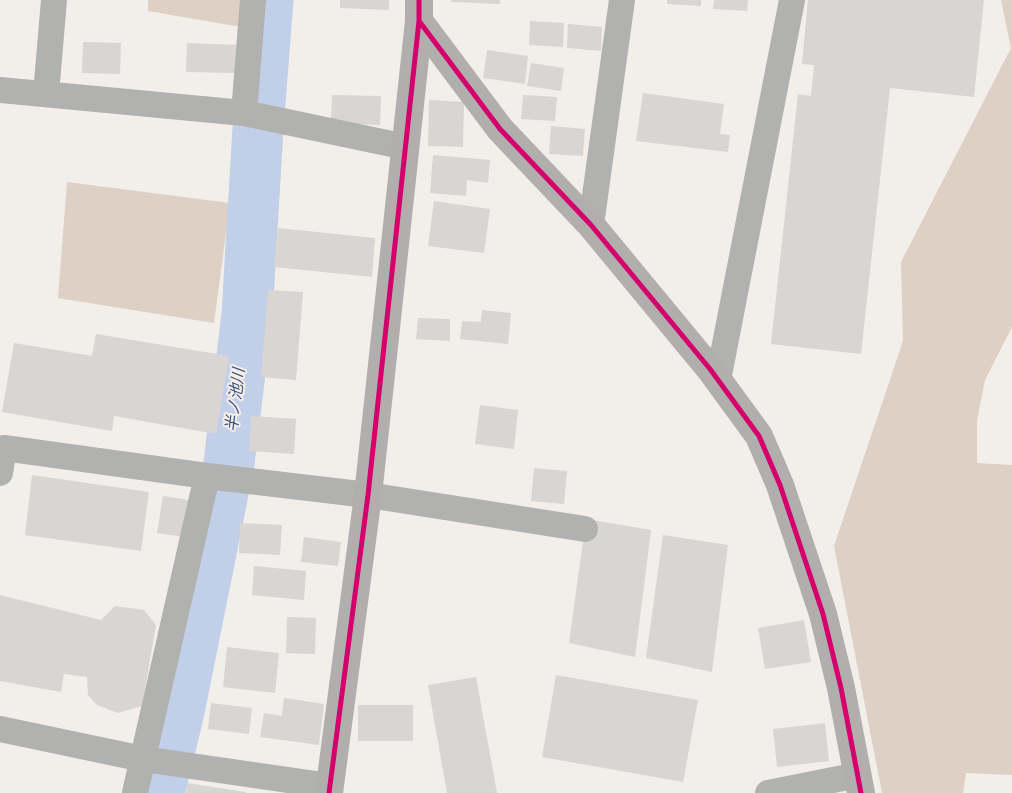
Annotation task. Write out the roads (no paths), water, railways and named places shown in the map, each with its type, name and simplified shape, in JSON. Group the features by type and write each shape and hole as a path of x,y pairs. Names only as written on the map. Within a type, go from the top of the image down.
{"street":[{"path":"46,94 54,0"},
{"path":"244,113 253,0"},
{"path":"591,225 622,0"},
{"path":"718,380 792,0"},
{"path":"419,10 500,129 591,225 718,380 759,436 780,485 823,614 841,688 860,784 768,793"},
{"path":"0,730 143,759 329,790 368,496 419,10"},
{"path":"0,90 244,113 406,147"},
{"path":"1,453 368,496 585,529"},
{"path":"135,793 207,476"}],"waterway":[{"name":"半ノ池川","path":"159,793 178,716 229,463 247,315 268,0"}]}
